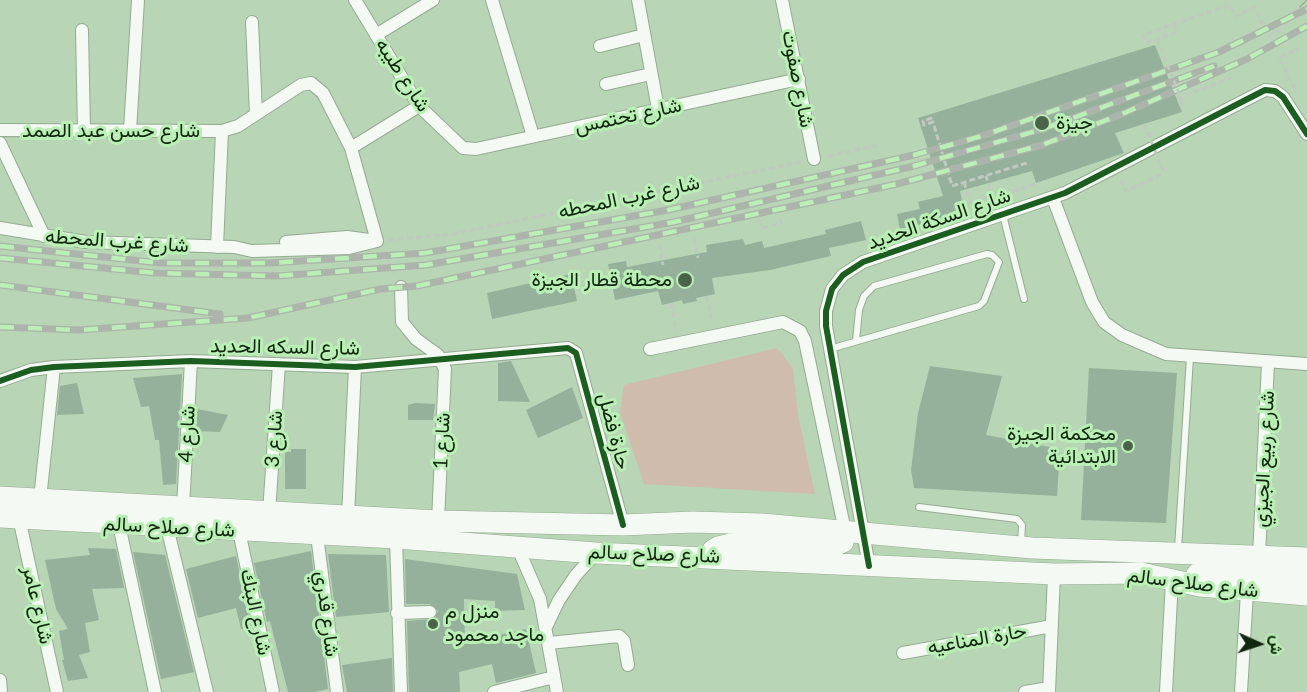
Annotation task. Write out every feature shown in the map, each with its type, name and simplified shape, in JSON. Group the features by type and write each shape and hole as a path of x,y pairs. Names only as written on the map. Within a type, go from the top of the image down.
{"highway":[{"name":"شارع صلاح سالم","path":"0,497 438,521 623,525 693,522 762,524 1020,547 1307,558"},
{"name":"شارع صلاح سالم","path":"9,518 396,538 596,553 705,556 1054,574 1141,573 1247,592 1307,595"},
{"path":"705,556 718,547 735,543 832,547 843,542 855,532"},
{"path":"1141,573 1307,579"}],"street":[{"path":"130,131 138,0"},
{"name":"شارع طيبه","path":"355,0 419,106 458,145"},
{"path":"376,35 433,0"},
{"path":"492,0 533,136"},
{"path":"638,0 658,109"},
{"name":"شارع صفوت","path":"782,0 814,159"},
{"path":"252,22 256,114"},
{"path":"82,30 84,131"},
{"path":"600,46 644,35"},
{"path":"606,84 651,74"},
{"name":"شارع تحتمس","path":"458,145 463,148 476,149 799,79"},
{"path":"217,247 222,132 238,126 301,85 316,85 323,93 351,148 377,241"},
{"name":"شارع السكة الحديد","path":"869,566 855,532 829,349 826,311 832,289 843,275 863,262 999,211 1053,198 1260,92 1270,90 1283,98"},
{"path":"1283,98 1307,134"},
{"path":"351,148 419,106"},
{"name":"شارع حسن عبد الصمد","path":"0,130 222,132"},
{"path":"0,143 44,236"},
{"path":"1053,198 1092,302 1104,322 1122,335 1166,354 1307,364"},
{"name":"شارع غرب المحطه","path":"0,228 44,236 151,246 234,247 248,243 347,237 377,241"},
{"path":"401,286 402,321 441,361"},
{"path":"650,350 783,322 800,332 805,341 855,532"},
{"name":"شارع السكه الحديد","path":"0,381 31,370 54,367 191,361 355,367 571,348"},
{"name":"حارة فضل","path":"571,348 576,353 623,525"},
{"name":"شارع 4","path":"183,507 191,361"},
{"name":"شارع 1","path":"438,521 446,377 441,361"},
{"name":"شارع ربيع الجيزي","path":"1259,556 1268,362"},
{"name":"شارع 3","path":"269,513 279,364"},
{"path":"40,499 54,367"},
{"path":"348,517 355,367"},
{"name":"شارع عامر","path":"9,518 57,692"},
{"path":"119,525 155,692"},
{"path":"167,527 207,692"},
{"name":"شارع البنك","path":"239,531 273,692"},
{"name":"شارع قدري","path":"317,535 337,692"},
{"path":"396,538 400,692"},
{"path":"517,546 536,590 546,627 557,692"},
{"path":"546,627 565,592 596,553"},
{"path":"1025,692 1049,690 1054,574"},
{"path":"1166,692 1172,580"},
{"path":"1241,692 1247,592"},
{"path":"397,613 430,612"},
{"name":"حارة المناعيه","path":"903,653 1052,626"},
{"path":"549,643 619,636 624,641 628,665"},
{"path":"494,692 554,677"},
{"path":"0,680 1,692"}],"lane":[{"path":"999,211 1024,299"},
{"path":"829,349 979,306 987,296 999,262 992,255 987,254 874,286 864,296 859,310 856,341"},
{"path":"1178,553 1190,357"},
{"path":"919,507 1017,519 1022,525 1020,547"}],"path":[{"path":"1174,24 1177,32 1146,43 1143,35 1174,24 1230,5 1236,16 1254,7 1269,36 1287,26"},
{"path":"1157,39 1181,104"},
{"path":"1283,98 1296,91 1279,58 1298,49"},
{"path":"1177,99 1232,77"},
{"path":"932,118 923,121 924,125 933,122 952,186 1027,164"},
{"path":"1126,191 1164,173 1144,124"},
{"path":"986,176 993,199"},
{"path":"964,182 970,202 990,195 999,211"},
{"path":"727,214 724,202 753,194"},
{"path":"759,220 762,228 781,223 780,219"},
{"path":"694,238 698,258"},
{"path":"377,241 401,286"},
{"path":"659,244 663,265"},
{"path":"706,296 715,336"},
{"path":"671,303 679,343"}],"shaded area":[{"path":"777,348 793,368 798,415 815,494 644,484 620,412 624,385"}],"building":[{"name":"جيزة","path":"1155,45 1182,112 1115,133 1124,153 1036,183 1032,171 960,191 965,214 900,229 897,214 920,209 918,202 943,196 918,118"},
{"path":"861,221 866,240 829,248 831,256 770,270 712,278 715,294 696,298 697,301 683,304 682,300 662,305 658,291 615,300 608,264 626,261 627,267 707,252 706,245 743,239 745,245 762,241 764,248 826,234 825,230"},
{"path":"571,274 577,301 492,319 487,293"},
{"path":"511,361 530,402 498,401 498,363"},
{"path":"930,366 1002,376 986,435 1060,449 1057,496 914,488 911,470 918,413"},
{"name":"محكمة الجيزة الابتدائية","path":"1089,368 1177,373 1166,523 1081,520"},
{"path":"182,374 176,484 163,485 159,440 155,440 149,406 141,407 133,378"},
{"path":"77,383 84,414 57,415 60,386"},
{"path":"572,387 583,418 538,438 526,410"},
{"path":"435,404 433,420 408,420 408,405"},
{"path":"197,409 228,415 220,432 195,431"},
{"path":"291,449 306,449 306,489 285,489 285,452 291,452"},
{"path":"88,548 116,549 124,588 92,589 99,620 85,623 90,652 79,655 88,678 68,681 62,660 64,660 59,631 68,629 56,609 45,560 90,555"},
{"path":"311,551 328,689 315,692 288,692 270,621 267,622 254,563"},
{"path":"133,552 165,555 194,672 161,679"},
{"path":"328,554 386,555 389,612 336,617"},
{"path":"236,556 251,626 241,629 236,608 198,618 186,569"},
{"path":"405,559 517,574 525,610 495,611 495,601 464,599 465,643 526,629 536,673 496,683 492,664 459,672 460,692 409,692 407,621 434,619 438,611 430,604 406,604"},
{"path":"392,658 393,692 347,692 342,665"}],"railway":[{"path":"0,246 160,263 270,263 425,253 668,210 914,155 982,136 1219,52 1307,9"},
{"path":"0,327 79,330 248,318 380,289 417,286 897,184 1042,145 1122,114 1247,59 1307,26"},
{"path":"0,258 155,273 277,276 426,265 674,222 914,166 1043,129 1214,66"},
{"path":"0,285 220,314"}],"cycle path":[{"path":"869,566 826,326 826,311 832,289 843,275 863,262 1065,193 1265,90 1275,91 1283,97 1307,134"},
{"path":"0,381 31,370 54,367 191,361 355,367 568,348 576,353 623,525"}],"place":[{"name":"جيزة","path":"1042,123"},
{"name":"محطة قطار الجيزة","path":"685,280"},
{"name":"محكمة الجيزة الابتدائية","path":"1128,446"},
{"name":"منزل م ماجد محمود","path":"433,624"}]}
